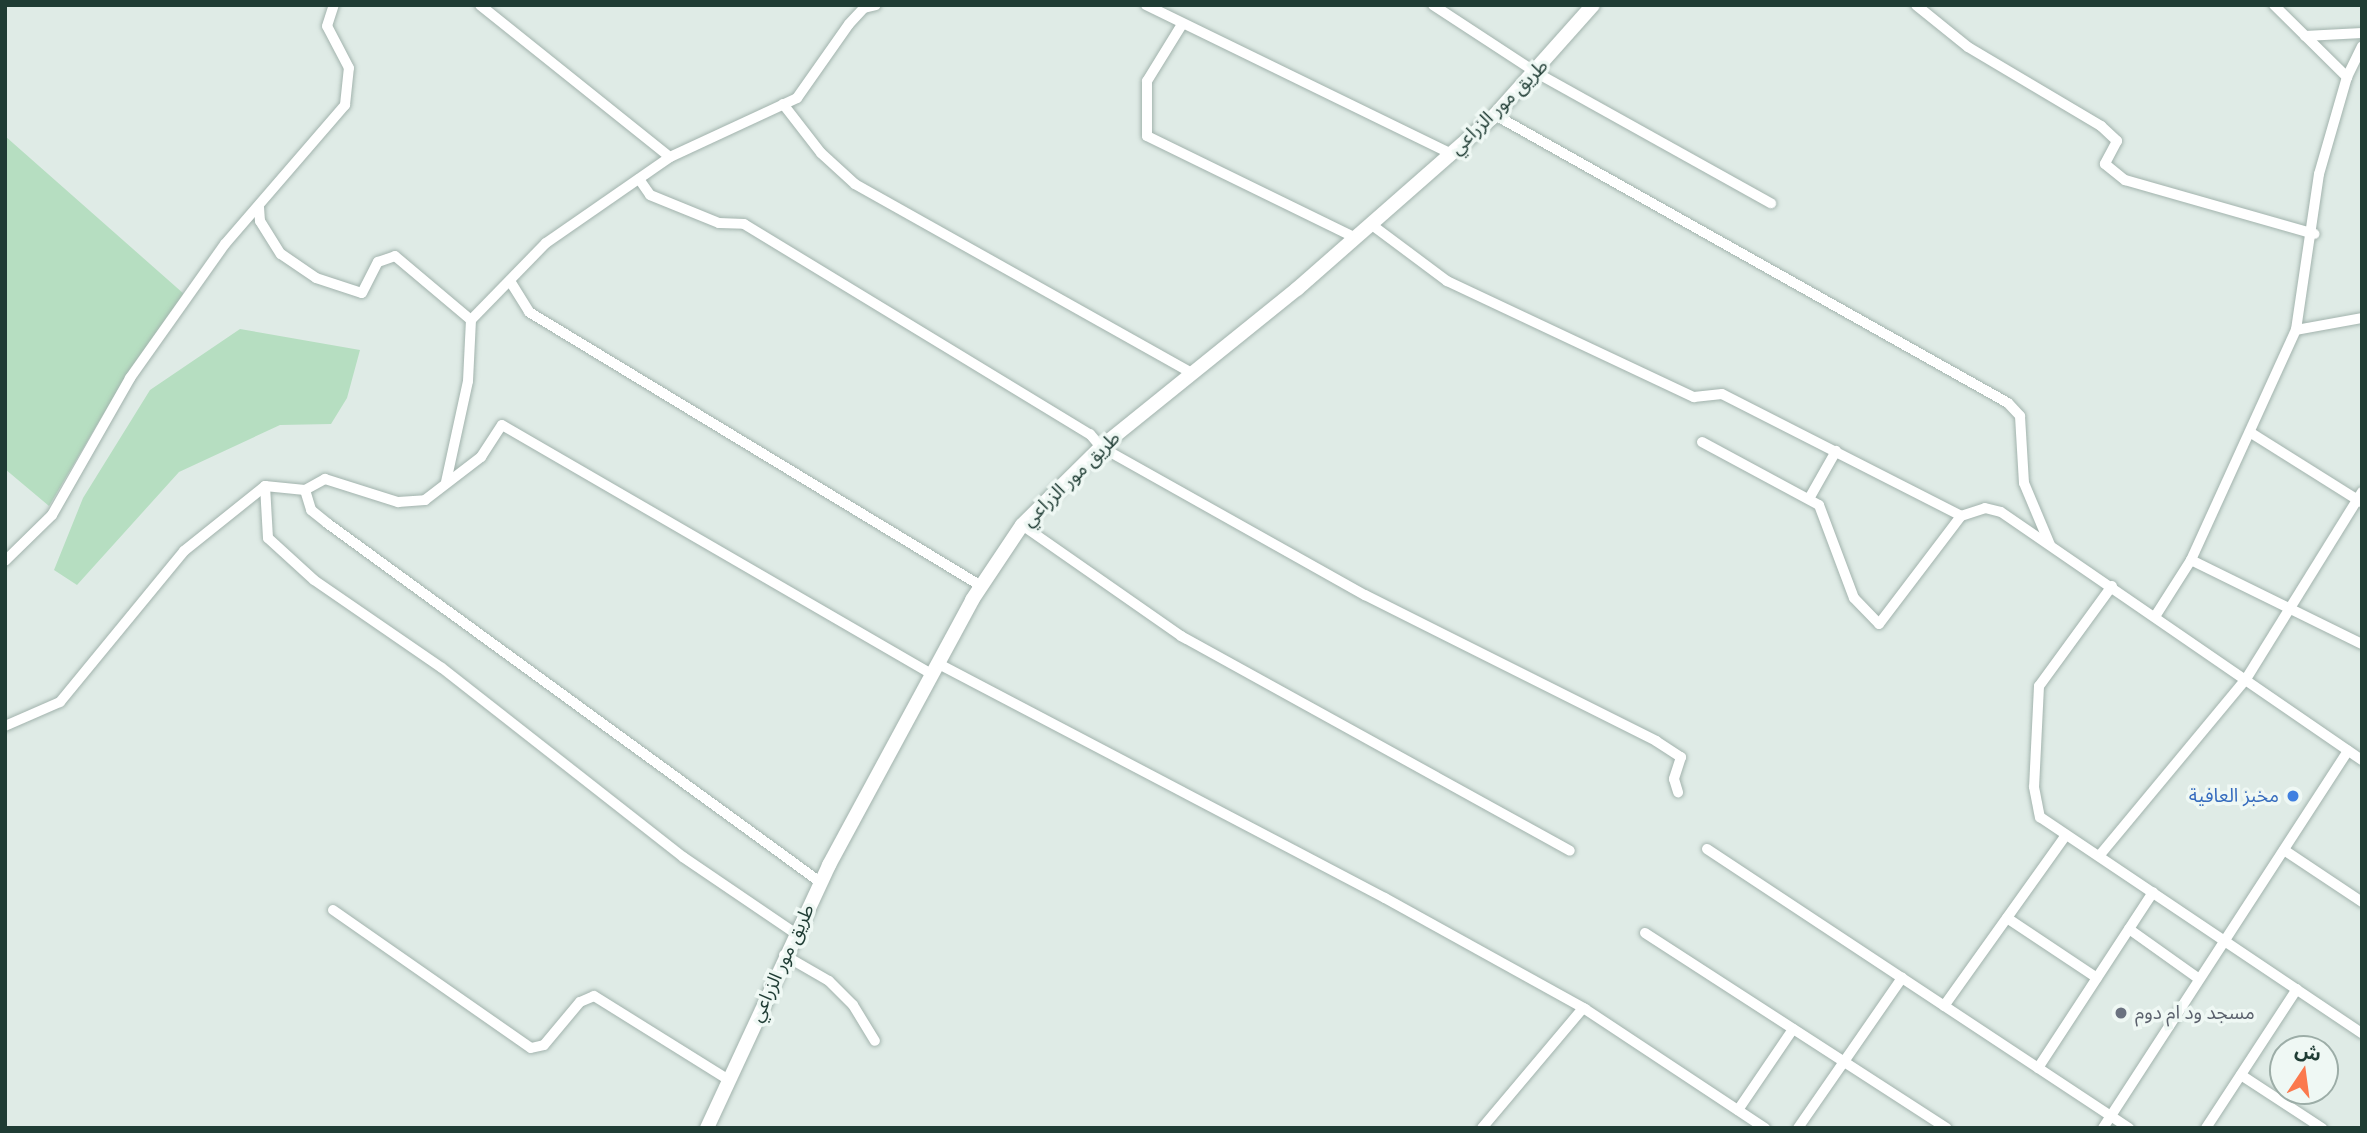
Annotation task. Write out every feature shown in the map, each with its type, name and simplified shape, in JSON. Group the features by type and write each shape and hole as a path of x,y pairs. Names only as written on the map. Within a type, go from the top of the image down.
{"street":[{"path":"5,561 52,515 130,378 225,244 339,114 350,93 349,68 329,36 334,5"},
{"path":"480,5 670,157"},
{"path":"446,482 464,404 471,320 546,243 670,157 802,94 849,24 864,8 876,5"},
{"path":"1146,5 1181,26 1190,26 1451,154"},
{"path":"1433,5 1537,73 1772,203"},
{"name":"طريق مور الزراعي","path":"707,1128 784,955 820,882 934,669 981,586 1022,525 1101,447 1372,225 1495,115 1537,73 1593,5"},
{"path":"1916,5 1968,47 2101,126 2117,141 2105,164 2125,180 2314,234"},
{"path":"2274,5 2347,77"},
{"path":"1181,26 1147,81 1147,136 1356,238"},
{"path":"2305,36 2362,33"},
{"path":"2155,615 2191,560 2296,330 2314,234 2328,130 2347,77 2362,46"},
{"path":"783,104 821,153 855,184 1192,373"},
{"path":"1495,115 2008,403 2020,416 2024,483 2050,545"},
{"path":"639,179 650,195 719,223 744,224 1090,434 1101,447 1365,595 1656,741 1681,757 1674,779 1678,792"},
{"path":"259,207 260,221 281,254 316,278 362,293 378,262 395,256 471,320"},
{"path":"1372,225 1447,281 1695,397 1722,394 1961,516"},
{"path":"510,281 528,312 981,586"},
{"path":"2296,330 2362,318"},
{"path":"5,726 61,702 184,551 265,486 305,490 325,479 398,502 425,500 481,457 502,425 934,669 1583,1008 1765,1128"},
{"path":"2099,856 2246,679 2360,498 2251,433"},
{"path":"1702,442 1810,498 1834,534 1854,598 1880,624 1961,516 1985,508 2001,512 2155,615 2362,760"},
{"path":"1810,498 1836,451"},
{"path":"265,486 268,538 314,580 442,668 683,857 795,933"},
{"path":"305,490 311,510 327,523 820,882"},
{"path":"1022,525 1181,636 1570,851"},
{"path":"2191,560 2362,644"},
{"path":"2112,586 2060,650 2036,696 2034,788 2040,817 2362,1032"},
{"path":"2103,1128 2348,751"},
{"path":"1944,1006 2066,835"},
{"path":"1707,849 2129,1128"},
{"path":"2284,850 2362,902"},
{"path":"2038,1068 2153,892"},
{"path":"333,910 531,1048 544,1045 580,1002 594,996 729,1080"},
{"path":"2007,918 2097,978"},
{"path":"2129,929 2200,979"},
{"path":"1645,933 1946,1128"},
{"path":"784,955 829,981 853,1005 875,1041"},
{"path":"1798,1128 1902,978"},
{"path":"2206,1128 2297,989"},
{"path":"1482,1128 1583,1008"},
{"path":"1738,1110 1793,1029"},
{"path":"2241,1075 2322,1128"}],"green space":[{"path":"5,136 184,294 127,374 49,506 5,469"},
{"path":"240,329 360,350 347,398 331,424 280,425 179,472 77,585 54,570 83,498 150,390"}],"place":[{"name":"مخبز العافية","path":"2293,796"},
{"name":"مسجد ود ام دوم","path":"2121,1013"}]}
